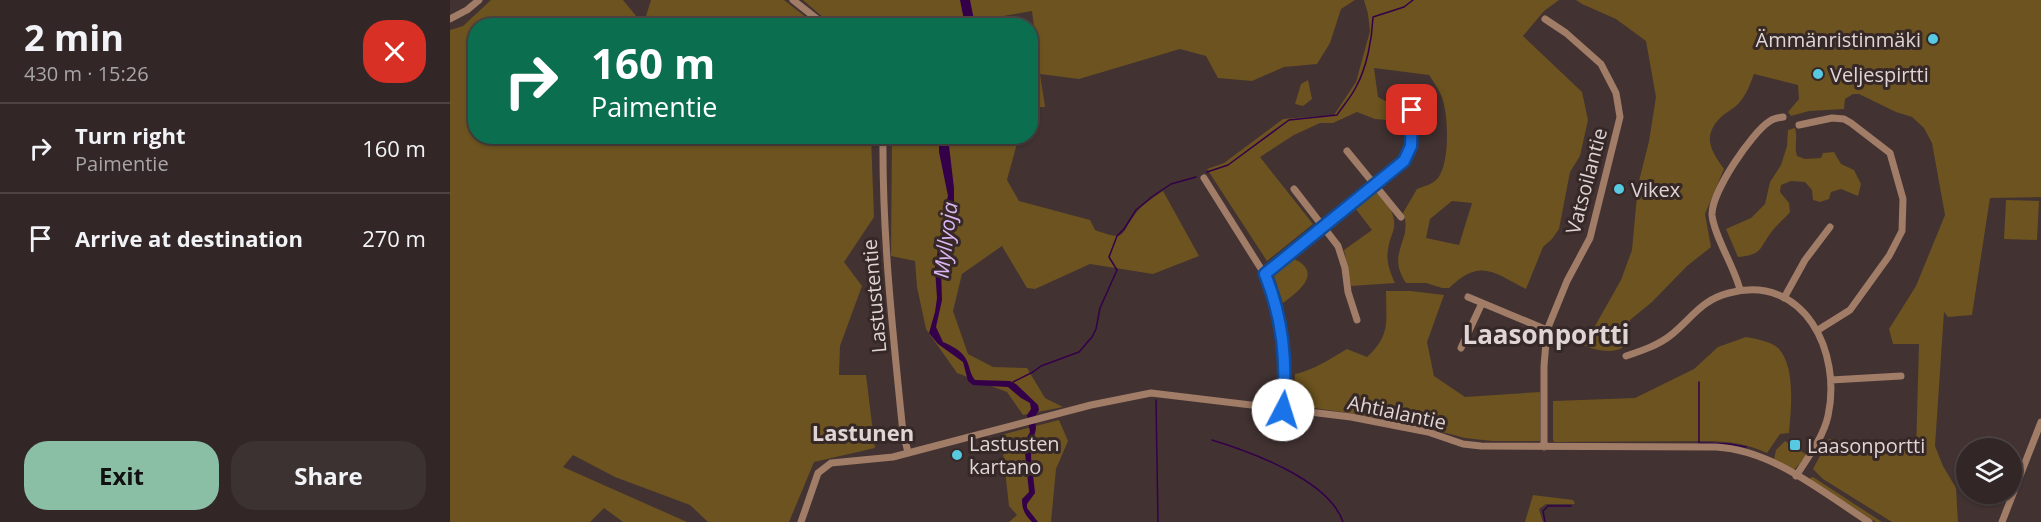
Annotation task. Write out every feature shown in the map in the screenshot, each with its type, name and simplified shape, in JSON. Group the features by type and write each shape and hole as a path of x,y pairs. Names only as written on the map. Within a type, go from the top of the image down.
{"street":[{"path":"450,19 467,10 478,0"},
{"path":"794,0 816,18"},
{"name":"Vatsoilantie","path":"1545,19 1601,64 1614,90 1620,117 1599,195 1592,234 1565,284 1547,330 1544,366 1545,447"},
{"path":"1265,274 1404,161 1410,153 1413,136 1412,110"},
{"path":"1740,290 1715,226 1712,212 1724,180 1744,149 1770,120 1783,117"},
{"path":"1799,125 1832,118 1844,119 1851,123 1890,153 1903,199 1902,231 1889,256 1850,310 1818,330"},
{"name":"Lastustentie","path":"883,144 886,261 903,433 908,453"},
{"path":"1347,150 1401,217"},
{"path":"1204,178 1265,274 1275,303 1284,344 1286,377 1283,410"},
{"path":"1294,189 1338,246 1357,320"},
{"path":"1784,298 1801,265 1830,227"},
{"path":"1626,356 1640,352 1667,338 1710,300 1740,290 1766,292 1784,298 1804,312 1818,330 1828,356 1831,380 1830,404 1826,425 1796,476"},
{"path":"1468,297 1547,330"},
{"path":"1461,348 1482,303"},
{"path":"1831,380 1901,376"},
{"name":"Ahtialantie","path":"801,522 818,473 831,464 884,459 1102,403 1150,393 1351,417 1428,432 1463,444 1481,446 1729,448 1753,453 1796,476 1869,522"},
{"path":"2002,522 2041,422"}],"shaded area":[{"path":"491,0 623,0 637,17 646,16 651,0 784,0 807,18 472,18"},
{"path":"803,0 1355,0 1341,9 1330,43 1317,64 1284,67 1252,81 1218,78 1206,56 1180,49 1079,79 1040,74 1045,107 1038,107 1038,73 1040,73 1038,18 1033,18 1032,11 992,18 824,18"},
{"path":"1364,0 1559,0 1544,11 1523,36 1582,92 1588,120 1580,156 1570,172 1559,229 1543,247 1526,289 1487,271 1469,273 1449,288 1426,283 1406,283 1400,272 1399,254 1405,231 1403,213 1417,189 1431,184 1438,178 1445,161 1446,113 1440,92 1429,75 1374,68 1378,97 1400,109 1403,117 1387,120 1375,119 1357,112 1333,123 1320,123 1294,135 1260,157 1313,224 1267,261 1207,169 1224,163 1283,119 1334,115 1356,82 1370,31","holes":["1452,201 1472,203 1459,245 1426,238 1430,219"]},
{"path":"1576,0 2041,0 2041,197 1990,198 1972,315 1948,317 1944,312 1935,446 1956,488 1958,522 1892,522 1823,479 1813,469 1829,439 1916,452 1919,344 1893,344 1889,329 1916,286 1945,215 1932,143 1924,128 1912,117 1859,94 1853,94 1845,99 1844,109 1809,111 1791,116 1788,112 1799,99 1798,85 1754,74 1742,100 1720,118 1711,131 1712,150 1724,169 1705,214 1711,247 1687,266 1652,302 1630,320 1622,348 1606,351 1589,347 1579,342 1580,336 1595,326 1621,280 1632,250 1638,185 1649,141 1656,97 1646,41 1616,19"},
{"path":"468,21 468,144 871,144 874,217 844,262 862,286 840,346 839,375 866,375 875,448 814,462 789,522 708,522 690,505 615,477 573,455 563,467 687,522 623,522 604,508 590,522 450,522 450,30 463,26"},
{"path":"1308,80 1312,99 1303,106 1295,104 1301,84"},
{"path":"1795,128 1797,156 1805,159 1821,158 1823,153 1834,152 1841,164 1854,170 1861,184 1858,196 1841,189 1831,192 1829,199 1820,202 1813,200 1812,190 1805,182 1791,181 1781,185 1780,192 1789,203 1790,212 1757,252 1738,257 1726,229 1751,218 1765,204 1770,182 1781,165 1787,146 1788,130"},
{"path":"892,144 1017,144 1007,180 1019,201 1090,220 1095,230 1118,236 1122,234 1139,210 1163,191 1199,256 1153,274 1090,264 1035,289 1027,288 1002,246 962,274 953,311 968,354 993,367 1027,368 1045,398 1063,407 1023,415 1007,392 957,373 926,329 917,287 915,261 891,256"},
{"path":"1375,191 1388,205 1393,217 1394,227 1388,259 1395,283 1351,286 1344,250 1372,230 1355,208"},
{"path":"2006,200 2039,201 2037,240 2004,239"},
{"path":"1292,258 1301,263 1308,275 1302,287 1283,303 1273,273"},
{"path":"1386,291 1444,295 1427,342 1434,376 1465,397 1540,392 1540,441 1492,441 1465,438 1420,426 1293,405 1295,374 1315,367 1347,349 1367,357 1375,349 1386,327"},
{"path":"1746,337 1767,342 1778,348 1784,356 1790,377 1789,433 1780,434 1767,453 1739,444 1711,441 1554,442 1553,401 1635,398 1694,369 1718,347"},
{"path":"1059,420 1068,441 1056,469 1051,522 1009,522 1017,515 1009,506 1001,435"},
{"path":"1785,441 1807,455 1795,469 1774,459 1776,450"},
{"path":"1813,477 1882,522 1876,522 1811,482 1810,478"},
{"path":"1533,495 1573,500 1575,504 1546,504 1539,509 1543,522 1525,522"}],"water":[{"path":"960,0 970,0 974,18 964,18"},
{"name":"Myllyoja","path":"939,144 949,144 954,188 954,213 952,237 941,270 942,300 936,327 943,342 963,354 975,380 1010,381 1038,405 1039,410 1034,418 1036,428 1031,448 1035,493 1027,504 1027,508 1038,522 1032,522 1027,517 1022,503 1022,499 1029,492 1024,443 1030,432 1027,415 1031,409 1030,403 1008,387 973,385 968,381 963,362 938,344 929,333 937,298 935,268 938,249 946,228 948,196"}],"waterway":[{"path":"1207,172 1228,165 1289,120 1337,115 1354,91 1363,71 1370,44 1373,17 1404,7 1413,0"},
{"path":"1013,382 1041,366 1079,352 1096,329 1100,308 1117,270 1109,257 1117,236 1136,210 1153,196 1171,184 1196,177"},
{"path":"1699,382 1699,443 1746,447"},
{"path":"1156,400 1158,522"},
{"path":"1212,440 1267,460 1306,481 1335,507 1343,522"},
{"path":"1545,522 1543,511 1548,506 1571,506"}],"place":[{"name":"Ämmänristinmäki","path":"1933,39"},
{"name":"Veljespirtti","path":"1818,74"},
{"name":"Vikex","path":"1619,189"},
{"name":"Laasonportti","path":"1795,445"},
{"name":"Lastusten kartano","path":"957,455"}],"district":[{"name":"Laasonportti","path":"1546,334"},
{"name":"Lastunen","path":"863,432"}],"route":[{"path":"1283,410 1286,377 1285,354 1275,303 1265,274 1404,161 1410,153 1413,136 1412,110"}]}
